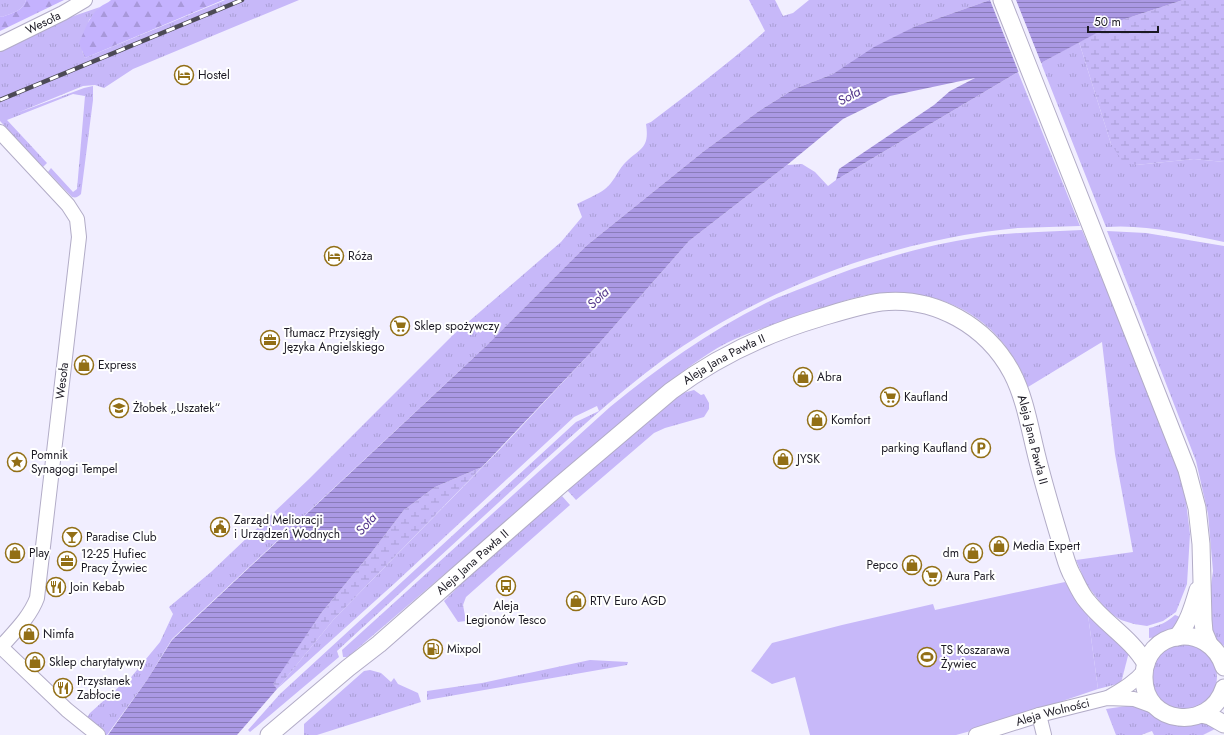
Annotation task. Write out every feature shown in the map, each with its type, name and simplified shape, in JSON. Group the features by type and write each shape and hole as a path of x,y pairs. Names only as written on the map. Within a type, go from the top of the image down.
{"main road":[{"path":"1002,0 1187,470 1197,508 1201,544 1203,626 1209,644 1219,655 1224,667"},
{"name":"Aleja Jana Pawła II","path":"269,735 348,668 379,644 559,486 685,380 736,350 769,336 834,314 864,305 882,302 903,302 926,305 944,311 965,321 986,338 1001,354 1020,392 1046,494 1070,571 1086,600 1103,619 1136,649 1145,667"},
{"path":"1201,581 1189,616 1182,630 1152,652 1145,667 1144,681 1150,699 1156,707 1164,713 1173,716 1187,718 1202,714 1213,706 1223,695"},
{"name":"Aleja Jana Pawła II","path":"1103,619 1133,636 1150,642 1194,637 1209,644"},
{"path":"1202,714 1210,716 1224,724"}],"street":[{"name":"Wesoła","path":"0,44 64,13 85,0"},
{"name":"Wesoła","path":"0,132 68,205 77,220 79,237 37,598 26,618 0,647"},
{"path":"0,647 83,724 98,735"},
{"name":"Aleja Wolności","path":"976,735 1039,715 1107,698 1126,687 1138,677 1145,667"},
{"name":"Aleja Wolności","path":"1107,698 1134,699 1156,707"},
{"path":"1039,715 1044,735"}],"green space":[{"path":"0,0 26,0 25,4 20,9 2,17 0,16"},
{"path":"26,0 64,0 0,31 0,16 2,17 17,11 25,4"},
{"path":"111,0 223,0 85,58 79,43 85,28 96,11"},
{"path":"225,0 299,0 133,69 104,88 95,85 83,86 17,113 93,86 93,100 81,194 78,197 72,197 48,172 51,168 73,192 77,189 85,96 73,94 7,120 47,163 43,167 0,121 0,51 65,19 100,7 89,20 82,51 85,58"},
{"path":"749,0 775,0 783,16 793,13 809,0 990,0 916,26 833,74 794,89 759,111 704,151 586,246 486,346 172,639 147,680 107,735 98,735 83,724 90,713 121,685 123,687 160,642 173,614 169,607 211,572 309,479 453,335 561,242 582,217 577,204 605,189 624,164 645,144 647,133 646,124 651,122 709,77 765,31"},
{"path":"1183,0 1224,0 1224,162 1194,159 1136,165 1123,162 1111,144 1079,42 1119,21"},
{"path":"1079,42 1111,144 1136,165 1194,159 1224,162 1224,242 1150,228 1121,226 1106,227 1041,63"},
{"path":"1018,72 1080,226 1018,228 974,234 930,242 886,253 843,267 802,283 721,323 683,346 644,374 607,404 337,651 339,657 250,732 248,730 280,694 576,422 599,411 597,406 574,417 395,583 277,689 334,619 503,446 595,348 689,241 787,165 802,164 815,172 828,186"},
{"path":"1082,230 1178,469 1186,502 1190,534 1187,584 1176,612 1163,621 1147,626 1134,624 1121,620 1108,612 1086,584 1076,560 1133,552 1115,454 1102,342 1028,387 1019,366 1003,342 988,327 972,315 954,305 935,298 915,294 894,293 873,294 839,302 735,339 701,359 669,382 350,655 343,657 342,650 610,407 666,364 726,325 768,302 847,271 869,263 934,245 992,235"},
{"path":"1107,231 1146,233 1224,246 1224,646 1211,636 1208,607 1213,571 1208,514 1196,461"},
{"path":"694,390 701,395 704,394 709,403 709,409 704,417 665,428 654,433 576,500 567,490 656,414 683,393"},
{"path":"482,467 334,619 277,689 272,684 322,612 371,553 404,510 435,487"},
{"path":"562,496 570,505 466,597 463,605 466,621 458,622 444,601 482,563"},
{"name":"TS Koszarawa Żywiec","path":"1065,582 1088,615 1098,689 989,726 956,735 810,735 795,677 772,684 751,671 772,643 933,604 935,610"},
{"path":"1088,615 1129,652 1121,683 1098,689"},
{"path":"1175,615 1183,618 1177,628 1158,637 1149,638 1149,628 1169,620"},
{"path":"1184,644 1197,646 1207,654 1215,664 1217,677 1215,690 1207,700 1197,708 1184,710 1171,708 1161,700 1153,690 1151,677 1153,664 1161,654 1171,646"},
{"path":"590,660 628,662 627,665 427,700 427,691 482,683"},
{"path":"370,670 381,673 391,682 394,678 398,684 418,693 421,702 317,735 304,735 304,724 364,671"},
{"path":"1133,705 1219,727 1203,735 1154,735 1152,731 1141,735 1116,735 1106,709"}],"water":[{"name":"Soła","path":"990,0 1183,0 1119,21 1041,63 1018,72 836,180 839,169 934,105 950,91 975,78 890,96 843,119 787,165 689,241 595,348 482,467 435,487 404,510 371,553 322,612 273,684 277,689 237,735 108,735 147,680 172,640 486,346 586,246 704,151 759,111 794,89 833,74 874,47 916,26"}],"pier":[{"path":"990,0 1016,0 1042,65 1019,73"}],"railway":[{"path":"0,100 242,0"}],"place":[{"name":"Hostel","path":"184,75"},
{"name":"Róża","path":"334,256"},
{"name":"Sklep spożywczy","path":"400,326"},
{"name":"Tłumacz Przysięgły Języka Angielskiego","path":"270,340"},
{"name":"Express","path":"84,365"},
{"name":"Abra","path":"803,377"},
{"name":"Kaufland","path":"890,397"},
{"name":"Żłobek „Uszatek“","path":"119,408"},
{"name":"Komfort","path":"817,420"},
{"name":"parking Kaufland","path":"981,448"},
{"name":"JYSK","path":"783,459"},
{"name":"Pomnik Synagogi Tempel","path":"17,462"},
{"name":"Zarząd Melioracji i Urządzeń Wodnych","path":"220,527"},
{"name":"Paradise Club","path":"72,537"},
{"name":"Media Expert","path":"999,546"},
{"name":"Play","path":"15,553"},
{"name":"dm","path":"973,553"},
{"name":"12-25 Hufiec Pracy Żywiec","path":"67,561"},
{"name":"Pepco","path":"912,565"},
{"name":"Aura Park","path":"932,576"},
{"name":"Aleja Legionów Tesco","path":"506,586"},
{"name":"Join Kebab","path":"56,587"},
{"name":"RTV Euro AGD","path":"576,601"},
{"name":"Nimfa","path":"29,634"},
{"name":"Mixpol","path":"433,649"},
{"name":"TS Koszarawa Żywiec","path":"927,657"},
{"name":"Sklep charytatywny","path":"35,662"},
{"name":"Przystanek Zabłocie","path":"63,688"}]}
